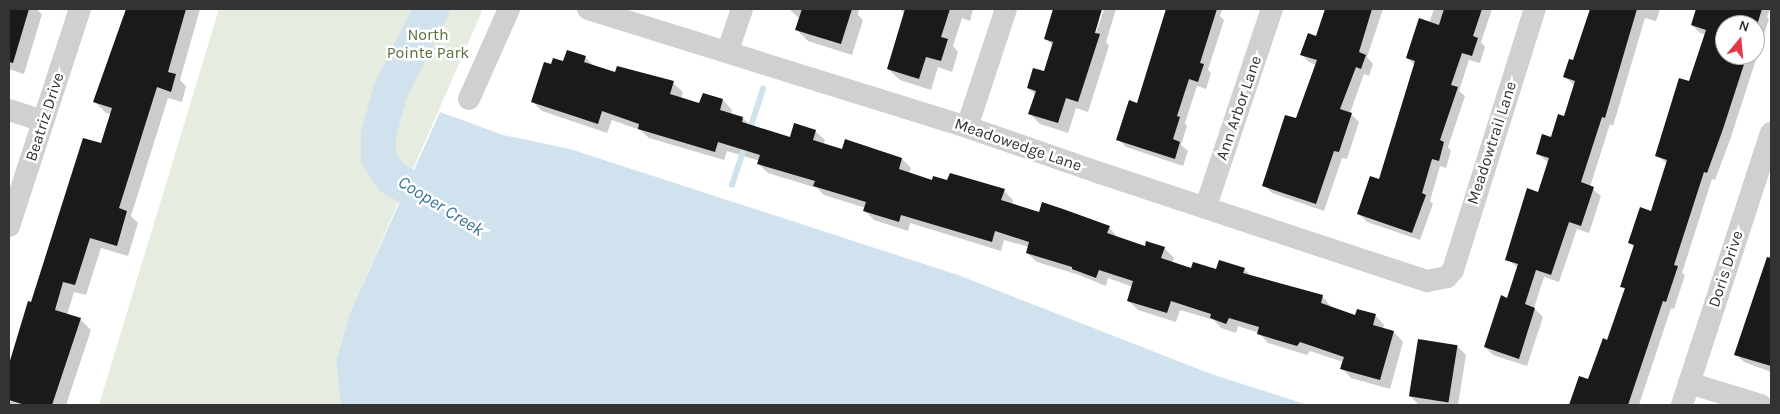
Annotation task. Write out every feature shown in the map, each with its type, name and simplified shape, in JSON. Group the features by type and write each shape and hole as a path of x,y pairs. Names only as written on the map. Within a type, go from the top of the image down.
{"street":[{"name":"Beatriz Drive","path":"9,226 80,9"},
{"path":"469,99 509,9"},
{"name":"Meadowedge Lane","path":"588,9 728,50 967,127 1097,172 1206,206 1316,246 1417,278 1427,281 1447,277"},
{"path":"728,50 742,9"},
{"path":"967,127 1006,9"},
{"name":"Ann Arbor Lane","path":"1206,206 1272,9"},
{"name":"Meadowtrail Lane","path":"1447,277 1453,270 1535,9"},
{"path":"9,110 44,121"},
{"name":"Doris Drive","path":"1682,405 1771,132"},
{"path":"1689,383 1760,405"}],"green space":[{"name":"North Pointe Park","path":"219,9 483,9 350,313 336,362 341,405 99,405"}],"water":[{"path":"440,112 503,135 570,149 958,275 1211,374 1308,405 341,405 336,362 350,313"}],"building":[{"path":"9,9 29,9 13,63 9,62"},
{"path":"126,9 186,9 168,72 176,74 171,92 157,87 119,208 127,211 117,246 90,238 75,285 63,282 55,310 81,318 52,405 25,405 9,400 9,364 28,301 31,302 83,138 101,143 112,108 93,102"},
{"path":"802,9 852,9 841,44 795,30"},
{"path":"905,9 950,9 941,37 948,39 941,61 926,57 919,79 887,69"},
{"path":"1053,9 1102,9 1095,33 1100,34 1078,102 1066,98 1058,123 1028,114 1036,91 1027,88 1033,68 1044,71 1053,42 1044,39"},
{"path":"1166,9 1217,9 1200,63 1204,64 1198,82 1189,79 1177,116 1180,117 1173,139 1180,142 1175,159 1116,140 1129,100 1137,103"},
{"path":"1325,9 1372,9 1359,52 1366,55 1361,69 1356,67 1340,109 1352,113 1339,152 1334,151 1316,204 1262,186 1285,115 1296,118 1317,60 1300,55 1308,33 1316,36"},
{"path":"1444,9 1482,9 1473,36 1478,38 1472,56 1462,53 1451,85 1458,87 1440,140 1444,142 1439,161 1432,159 1422,193 1426,195 1412,233 1357,214 1370,176 1379,179 1415,61 1406,58 1419,18 1439,25"},
{"path":"1590,9 1637,9 1605,118 1602,117 1581,182 1594,187 1581,226 1569,222 1551,275 1536,270 1525,304 1535,308 1519,359 1484,347 1501,295 1507,298 1518,264 1505,260 1527,188 1538,192 1549,158 1536,154 1542,134 1551,137 1558,114 1564,116 1575,81 1563,77 1569,59 1573,60"},
{"path":"1696,9 1762,9 1760,15 1715,15 1715,65 1744,65 1707,173 1704,172 1674,265 1678,266 1666,302 1663,301 1628,405 1569,405 1579,376 1588,379 1603,338 1607,340 1625,288 1620,287 1634,245 1628,243 1640,207 1651,211 1667,160 1655,156 1679,78 1689,81 1706,30 1691,25"},
{"path":"567,50 586,56 584,62 615,72 617,66 674,81 670,94 699,103 703,93 723,99 720,110 743,117 742,122 790,137 794,123 816,130 813,140 842,149 845,139 902,158 899,169 932,180 933,176 947,180 950,173 1005,189 1001,200 1039,212 1042,202 1110,226 1107,233 1145,246 1146,241 1165,247 1161,258 1191,268 1193,262 1216,269 1219,260 1245,268 1243,273 1323,295 1321,303 1355,315 1357,309 1376,314 1373,325 1394,331 1380,380 1340,369 1344,357 1300,342 1297,346 1257,334 1259,327 1229,318 1226,324 1210,318 1211,314 1171,301 1167,313 1127,301 1133,281 1099,270 1096,278 1072,269 1072,267 1026,253 1029,242 995,231 992,242 901,215 899,222 863,211 866,202 813,186 815,181 757,164 760,155 718,142 715,152 638,129 639,124 602,111 598,124 531,102 544,62 551,64 553,58 563,61"},
{"path":"1767,257 1771,258 1771,366 1734,355"},
{"path":"1418,339 1458,345 1448,403 1409,396"}],"waterway":[{"name":"Cooper Creek","path":"431,9 391,88 378,134 378,157 391,177 447,209"},
{"path":"749,132 763,89"},
{"path":"732,185 746,143"}]}
